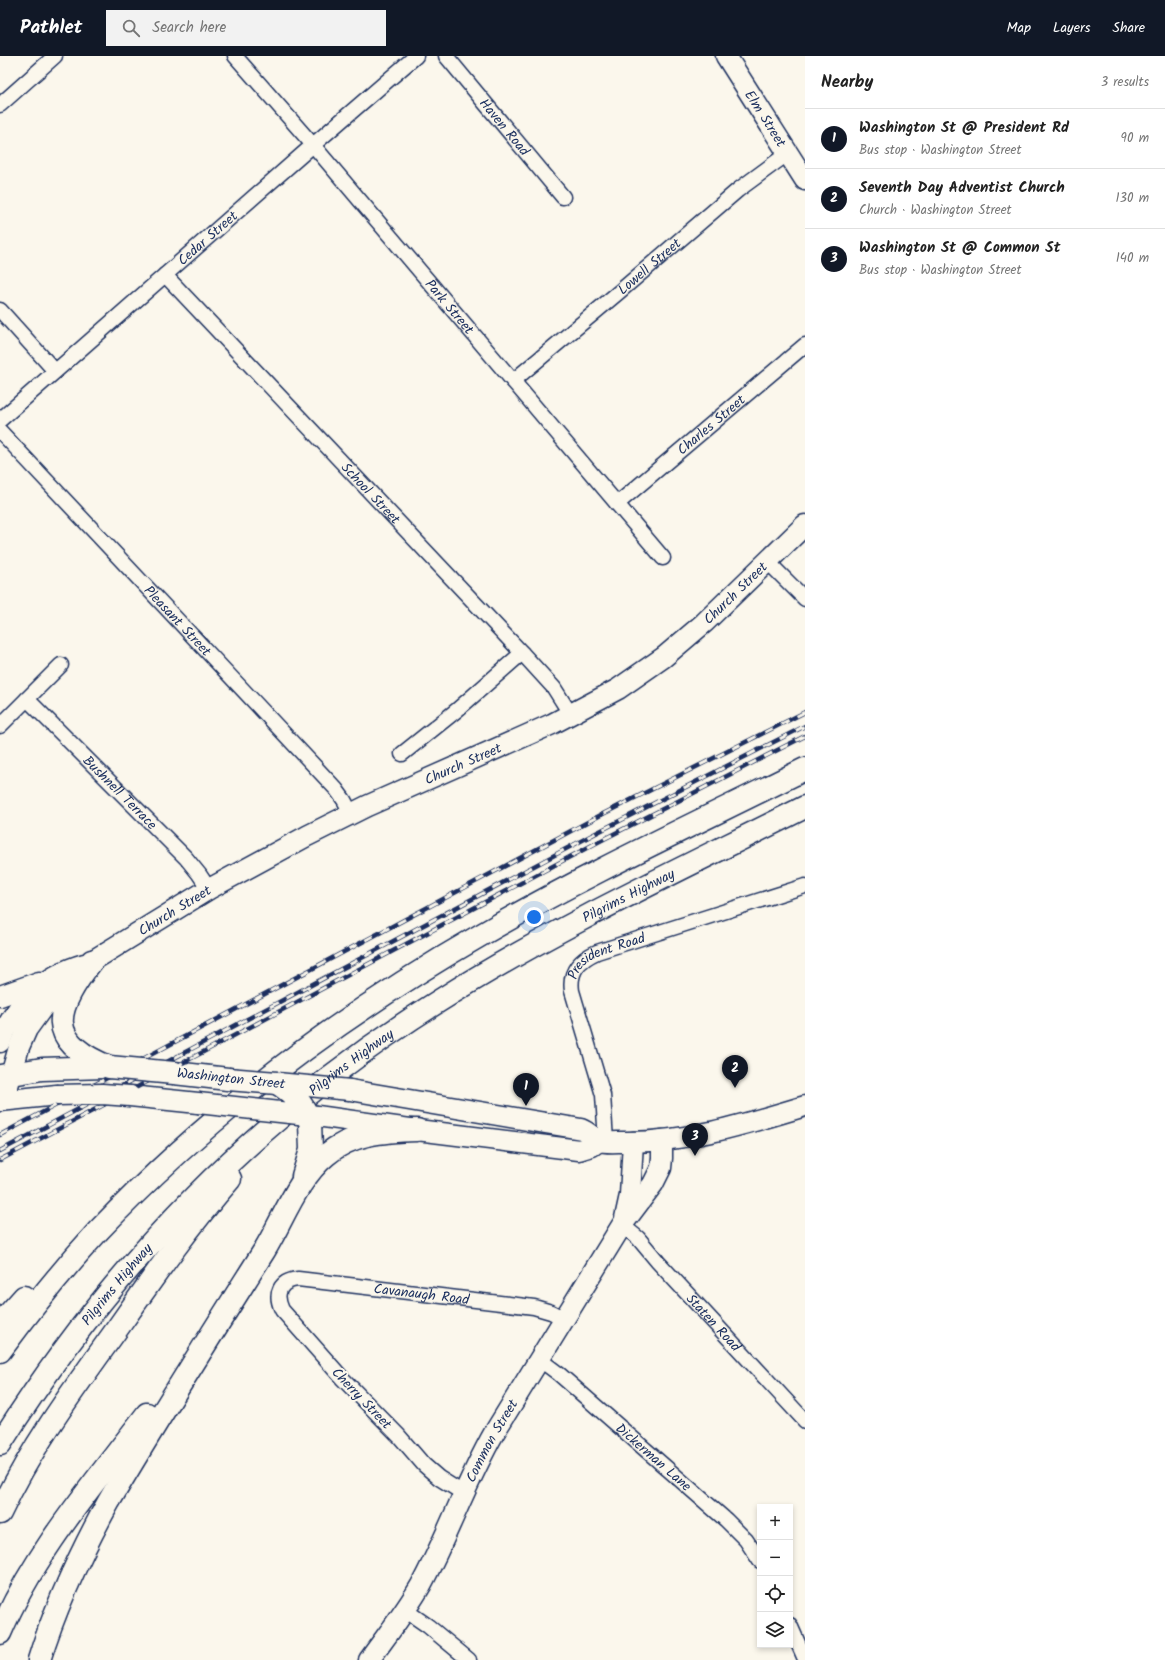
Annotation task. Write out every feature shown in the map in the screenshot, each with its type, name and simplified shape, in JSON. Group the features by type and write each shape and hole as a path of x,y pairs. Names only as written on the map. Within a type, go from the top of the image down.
{"main road":[{"name":"Elm Street","path":"726,56 787,154 805,180"},
{"name":"Church Street","path":"0,1042 12,1018 25,1001 39,986 57,974 92,961 209,889 351,814 571,715 618,689 664,657 717,612 805,525"},
{"path":"0,1324 44,1274 74,1244 152,1178 209,1126 264,1081 332,1031 416,974 482,934 561,891 805,769"},
{"name":"Pilgrims Highway","path":"0,1444 64,1349 142,1253 213,1176 266,1128 312,1090 393,1031 447,995 505,961 595,912 805,807"},
{"name":"Church Street","path":"1,1098 6,1074 20,1042 32,1021 43,1007 92,961"},
{"path":"92,961 73,987 65,1002 61,1017 61,1025 68,1041 79,1052 109,1067"},
{"path":"0,996 22,989 57,974"},
{"name":"Washington Street","path":"6,1074 55,1069 109,1067 350,1090 581,1129 602,1141"},
{"path":"277,1083 296,1097 311,1118 311,1150 297,1192"},
{"path":"0,1513 21,1471 42,1437 175,1248 227,1182 312,1090"},
{"name":"Washington Street","path":"1,1098 102,1094 130,1096 579,1150 602,1141 633,1142 662,1140 734,1126 805,1106"},
{"path":"39,1660 60,1602 90,1535 127,1470 264,1250 297,1192 319,1162 332,1150 347,1142 378,1133 417,1130"},
{"name":"Common Street","path":"369,1660 405,1610 429,1569 463,1493 491,1438 622,1225 648,1192 659,1172 662,1158 662,1140"},
{"name":"Common Street","path":"622,1225 629,1204 633,1142"},
{"path":"0,1351 38,1301 80,1251 152,1178"},
{"path":"0,1633 26,1580 48,1544 222,1316"}],"street":[{"path":"0,105 55,56"},
{"name":"Park Street","path":"235,56 313,145 663,558"},
{"name":"Cedar Street","path":"0,420 416,56"},
{"name":"Haven Road","path":"446,56 563,196"},
{"name":"Lowell Street","path":"513,381 738,190 787,154"},
{"name":"School Street","path":"165,275 522,653 554,688 571,715"},
{"path":"0,310 55,371"},
{"name":"Charles Street","path":"617,504 805,345"},
{"name":"Pleasant Street","path":"0,431 336,789 344,800 351,814"},
{"path":"767,561 805,599"},
{"path":"402,754 462,706 522,653"},
{"path":"0,726 61,666"},
{"name":"Bushnell Terrace","path":"27,699 186,858 209,889"},
{"name":"President Road","path":"602,1141 603,1095 572,991 571,978 579,962 597,952 805,886"},
{"name":"Staten Road","path":"622,1225 638,1238 658,1262 805,1421"},
{"name":"Cavanaugh Road","path":"280,1290 288,1282 298,1278 534,1307 551,1312 564,1319"},
{"name":"Cherry Street","path":"280,1290 278,1300 282,1310 343,1379 432,1472 463,1493"},
{"name":"Dickerman Lane","path":"539,1360 559,1374 726,1520 746,1540 757,1556"},
{"path":"405,1610 428,1626 469,1660"},
{"path":"793,1632 805,1659"}],"railway":[{"path":"0,1135 599,816 805,712"},
{"path":"0,1151 594,834 805,726"},
{"path":"0,1160 598,842 805,736"}],"place":[{"name":"Seventh Day Adventist Church","path":"735,1088"},
{"name":"Washington St @ President Rd","path":"526,1106"},
{"name":"Washington St @ Common St","path":"695,1156"}]}
